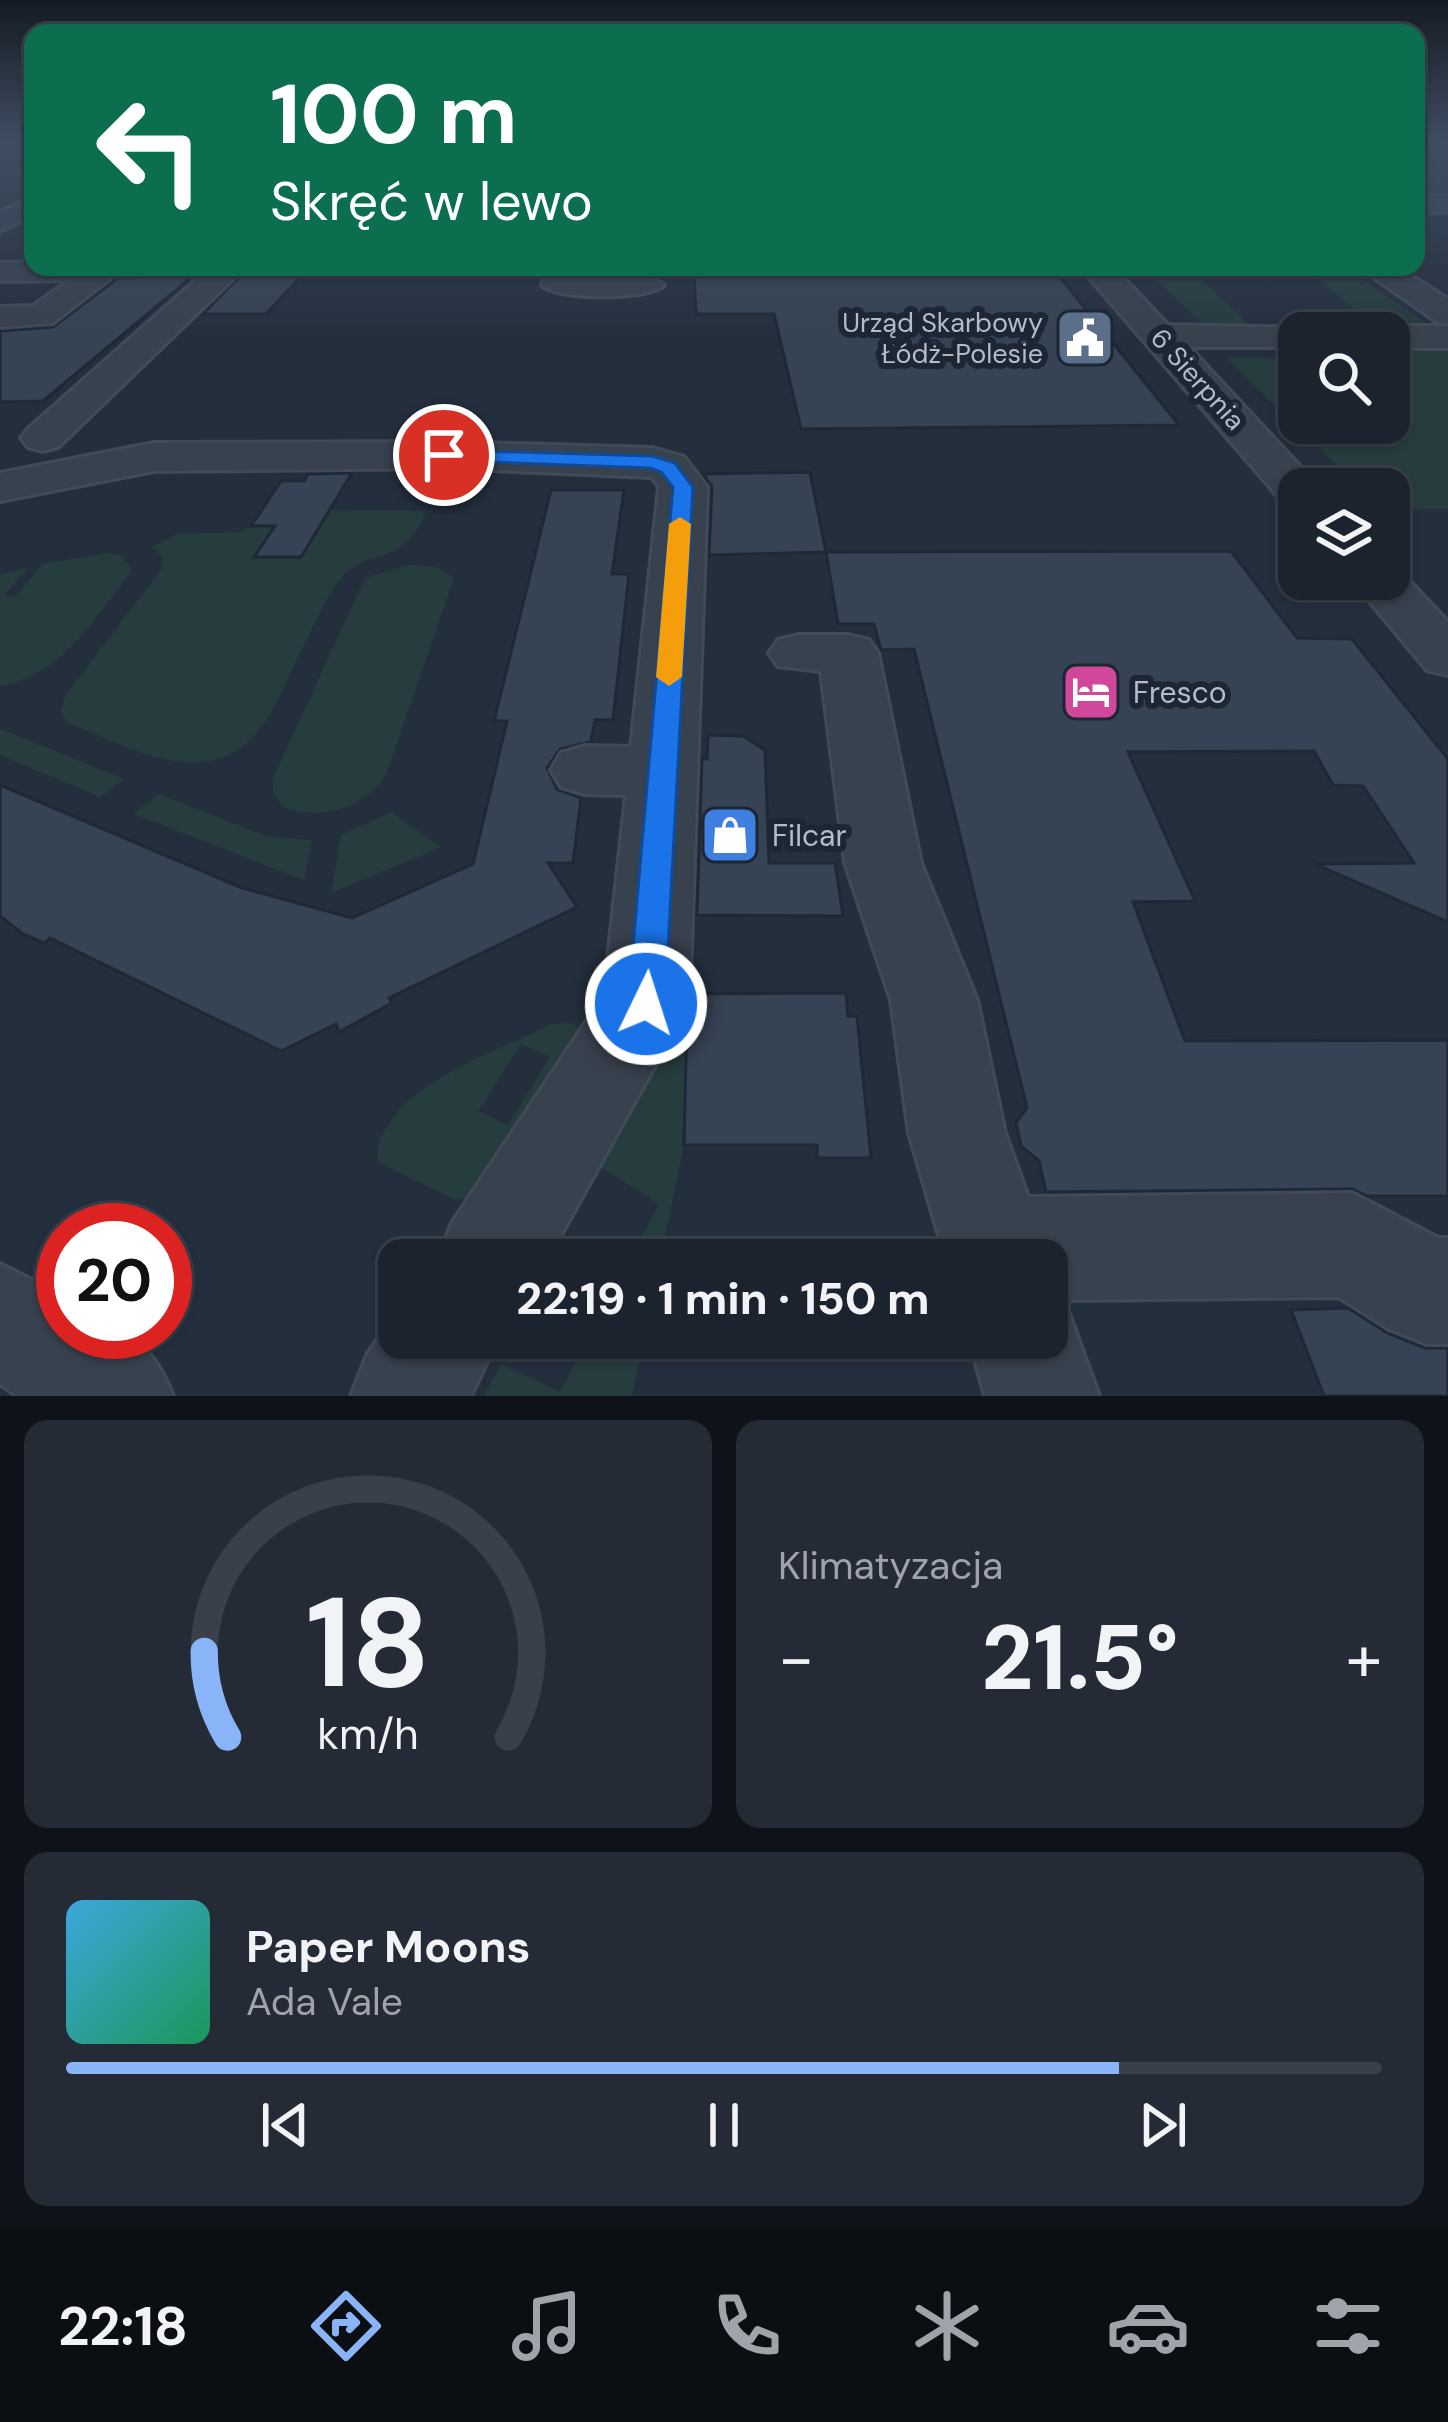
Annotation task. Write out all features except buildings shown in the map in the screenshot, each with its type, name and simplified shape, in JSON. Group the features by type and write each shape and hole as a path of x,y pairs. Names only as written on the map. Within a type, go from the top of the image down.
{"street":[{"path":"0,317 41,316 97,276"},
{"path":"44,438 219,276"},
{"path":"561,276 558,285 648,285"},
{"name":"6 Sierpnia","path":"1104,276 1278,468"},
{"path":"1389,276 1448,314"},
{"path":"1160,336 1278,337"},
{"path":"1410,337 1448,337"},
{"path":"0,487 154,457 444,455 516,461 635,461 668,467 683,487 623,771 646,1004 502,1239"},
{"path":"1397,600 1448,657"},
{"path":"799,653 848,653 883,863 934,1000 957,1133 991,1239"},
{"path":"1068,1275 1352,1245 1427,1291 1448,1292"},
{"path":"0,1319 116,1396"},
{"path":"408,1396 430,1359"},
{"path":"1030,1359 1042,1396"}],"green space":[{"path":"1153,276 1196,276 1254,328 1205,326"},
{"path":"1314,276 1357,276 1410,312 1357,312"},
{"path":"1410,312 1429,325 1410,325"},
{"path":"1410,348 1448,348 1448,509 1410,509 1410,468 1340,468 1315,444 1410,444"},
{"path":"1227,358 1278,358 1278,408"},
{"path":"326,510 427,511 405,543 361,563 338,582 254,736 233,753 211,761 187,762 137,751 66,722 61,711 65,696 161,570 163,557 152,547 177,534 316,525"},
{"path":"108,553 123,556 132,571 90,625 42,670 0,686 0,575 28,568 3,596 15,597 43,564"},
{"path":"408,565 437,567 454,578 386,775 365,797 340,809 312,813 283,807 273,792 273,778 365,578"},
{"path":"0,729 124,779 100,797 0,755"},
{"path":"159,794 268,837 312,840 304,880 134,814"},
{"path":"391,812 441,847 331,893 341,835"},
{"path":"688,995 684,1145 664,1239 641,1239 659,1204 596,1164"},
{"path":"573,1023 589,1036 486,1196 454,1199 377,1162 382,1137 396,1114 417,1094 443,1076 552,1024","holes":["521,1044 550,1057 508,1125 478,1111"]},
{"path":"578,1359 640,1359 632,1396 484,1396 501,1364 560,1392"}],"slow traffic":[{"path":"669,677 680,524"}],"place":[{"name":"Urząd Skarbowy Łódż-Polesie","path":"1085,338"},
{"name":"Fresco","path":"1091,692"},
{"name":"Filcar","path":"730,835"}],"route":[{"path":"444,455 652,462 668,467 683,487 646,1004"}]}
